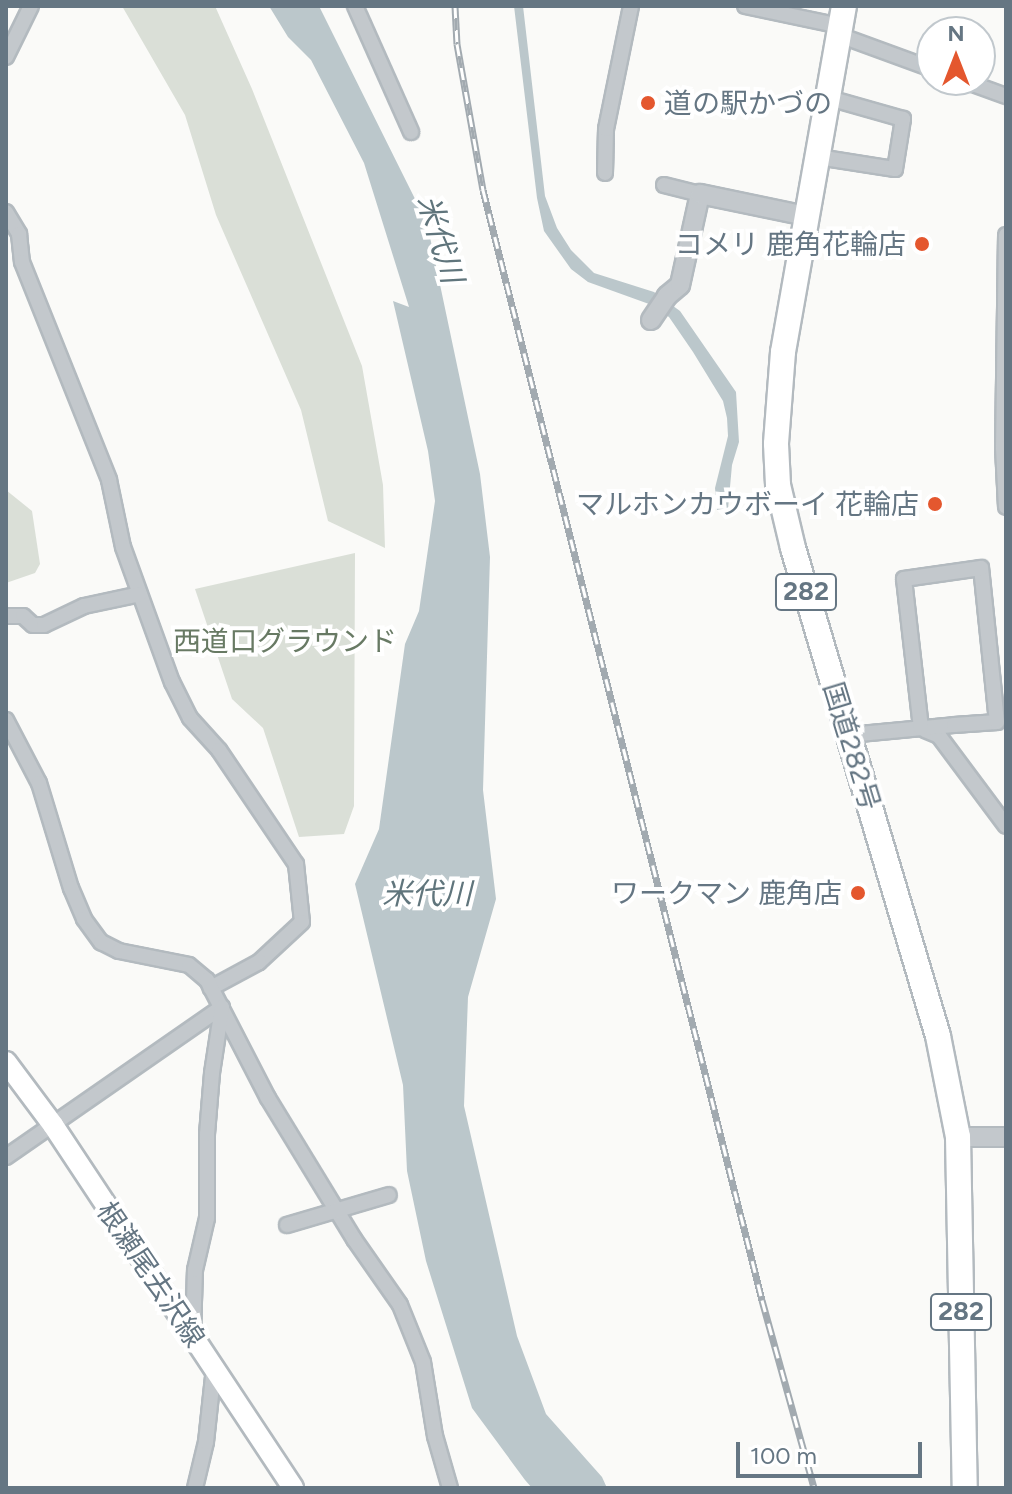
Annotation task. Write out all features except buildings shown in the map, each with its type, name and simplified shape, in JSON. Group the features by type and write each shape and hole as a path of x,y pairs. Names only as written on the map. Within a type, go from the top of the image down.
{"highway":[{"name":"国道282号","path":"841,22 783,352 776,444 778,485 938,1036 958,1137 965,1488"}],"main road":[{"name":"根瀬尾去沢線","path":"6,1062 53,1125 293,1488"}],"street":[{"path":"6,57 31,6"},
{"path":"355,6 411,132"},
{"path":"605,173 606,129 631,6"},
{"path":"745,6 841,22 916,61"},
{"path":"818,157 895,169 903,119 829,98"},
{"path":"664,185 806,216"},
{"path":"652,317 667,296 680,285 700,194"},
{"path":"6,212 19,234 22,262 101,456 123,547 190,718 219,750 296,864 302,922 259,962 211,988"},
{"path":"1006,235 1003,448 1006,507"},
{"path":"849,735 997,722 981,568 904,579 921,728"},
{"path":"6,616 23,616 33,625 44,625 84,606 140,594"},
{"path":"6,720 39,783 71,888 84,919 101,942 135,957 189,965 211,988 268,1098 336,1211 400,1305 423,1362 435,1436 450,1488"},
{"path":"921,728 939,736 1006,826"},
{"path":"6,1157 222,1007"},
{"path":"193,1336 195,1270 207,1218 209,1104 222,1007"},
{"path":"958,1137 1006,1137"},
{"path":"287,1225 389,1195"},
{"path":"197,1486 206,1442 214,1367"}],"green space":[{"path":"122,6 215,6 252,89 362,366 383,485 385,548 328,521 301,410 216,215 185,115"},
{"path":"6,490 32,511 40,564 35,573 6,583"},
{"name":"西道口グラウンド","path":"355,553 354,806 344,834 299,837 263,728 232,699 195,589"}],"water":[{"name":"米代川","path":"269,6 319,6 427,223 480,474 490,557 483,790 496,899 468,997 464,1106 517,1336 546,1414 602,1477 607,1488 532,1488 525,1480 472,1408 426,1261 407,1171 403,1085 355,884 379,829 405,644 419,611 435,501 428,451 393,301 409,307 364,163 311,60 288,37"},
{"path":"514,6 523,6 545,196 557,228 571,250 594,273 654,292 680,311 736,392 739,442 732,465 728,509 717,510 715,488 728,436 727,418 723,401 693,352 669,317 649,304 588,282 571,269 544,231 537,198"}],"railway":[{"path":"455,6 457,44 483,190 762,1300 814,1488"}],"place":[{"name":"道の駅かづの","path":"648,103"},
{"name":"コメリ 鹿角花輪店","path":"922,244"},
{"name":"マルホンカウボーイ 花輪店","path":"935,504"},
{"name":"ワークマン 鹿角店","path":"858,893"}]}
